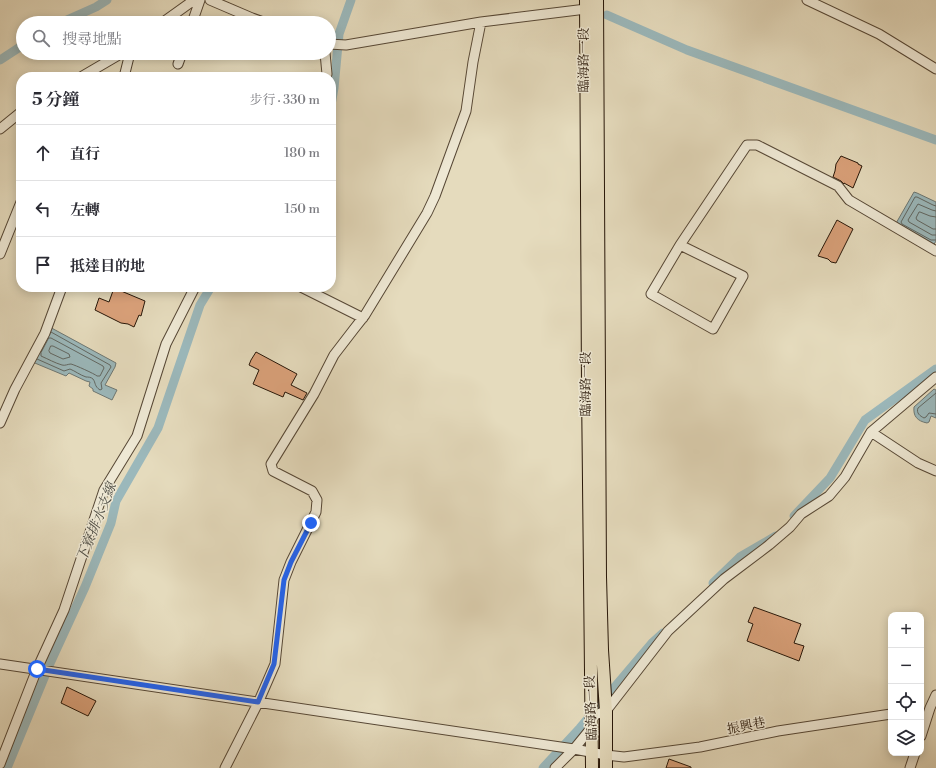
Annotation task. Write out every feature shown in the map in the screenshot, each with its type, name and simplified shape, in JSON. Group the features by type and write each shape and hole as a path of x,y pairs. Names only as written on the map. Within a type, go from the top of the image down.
{"main road":[{"name":"臨海路一段","path":"597,0 600,577 602,650 606,711 606,768"},
{"name":"臨海路一段","path":"586,3 592,768"}],"street":[{"path":"172,16 194,0"},
{"path":"194,16 200,0"},
{"path":"210,0 247,16"},
{"path":"807,0 879,34 936,68"},
{"path":"336,44 346,45 586,3"},
{"path":"225,768 258,702 274,664 284,580 291,562 316,512 317,500 312,491 273,471 271,464 314,394 334,355 363,318 427,213 435,196 466,112 473,62 481,22"},
{"path":"90,72 110,60"},
{"path":"125,72 128,60"},
{"path":"178,64 179,60"},
{"path":"326,60 327,72"},
{"path":"0,129 16,116"},
{"path":"680,245 743,276 713,329 651,294 680,245 747,144 757,145 838,186 849,200 936,251"},
{"path":"0,254 16,214"},
{"path":"0,423 9,401 44,333 60,292"},
{"path":"0,764 37,669 64,610 104,490 137,436 166,344 192,292"},
{"path":"311,292 363,318"},
{"path":"555,768 574,749 592,721 606,711 668,631 724,579 790,527 801,514 829,496 845,477 871,432 936,377"},
{"path":"871,432 918,463 936,471"},
{"name":"振興巷","path":"0,664 574,749 606,756 624,757 700,747 778,732 888,714"},
{"path":"924,726 929,708 936,695"},
{"path":"910,768 914,756"}],"water":[{"path":"914,192 936,202 936,241 933,246 895,225"},
{"path":"46,325 116,363 105,385 117,390 112,400 93,391 93,389 89,386 90,382 69,373 66,376 30,361"},
{"path":"934,389 936,390 936,418 931,416 929,422 927,423 916,418 914,407"}],"building":[{"path":"841,156 862,166 853,188 833,177 836,164"},
{"path":"837,220 853,229 836,263 818,256"},
{"path":"113,292 124,292 145,301 141,316 139,315 134,327 121,323 95,310 99,298 109,302"},
{"path":"256,352 297,374 291,385 307,393 303,400 285,392 283,397 253,384 259,370 249,365"},
{"path":"754,607 801,624 794,643 804,646 799,661 747,641 753,624 748,622"},
{"path":"67,687 96,701 88,716 61,703"},
{"path":"669,759 691,767 691,768 666,768"}],"waterway":[{"path":"76,16 96,7 107,0"},
{"name":"下寮排水支線","path":"335,72 339,34 351,0"},
{"path":"607,15 687,50 936,140"},
{"path":"0,60 16,50"},
{"name":"下寮排水支線","path":"7,768 51,661 85,587 111,523 116,501 158,428 200,305 208,292"},
{"path":"794,516 830,478 865,420 936,369"},
{"path":"713,583 740,557 776,536"},
{"path":"543,768 580,728 653,642 663,633"}],"route":[{"path":"37,669 258,702 274,664 284,580 291,562 311,523"}]}
